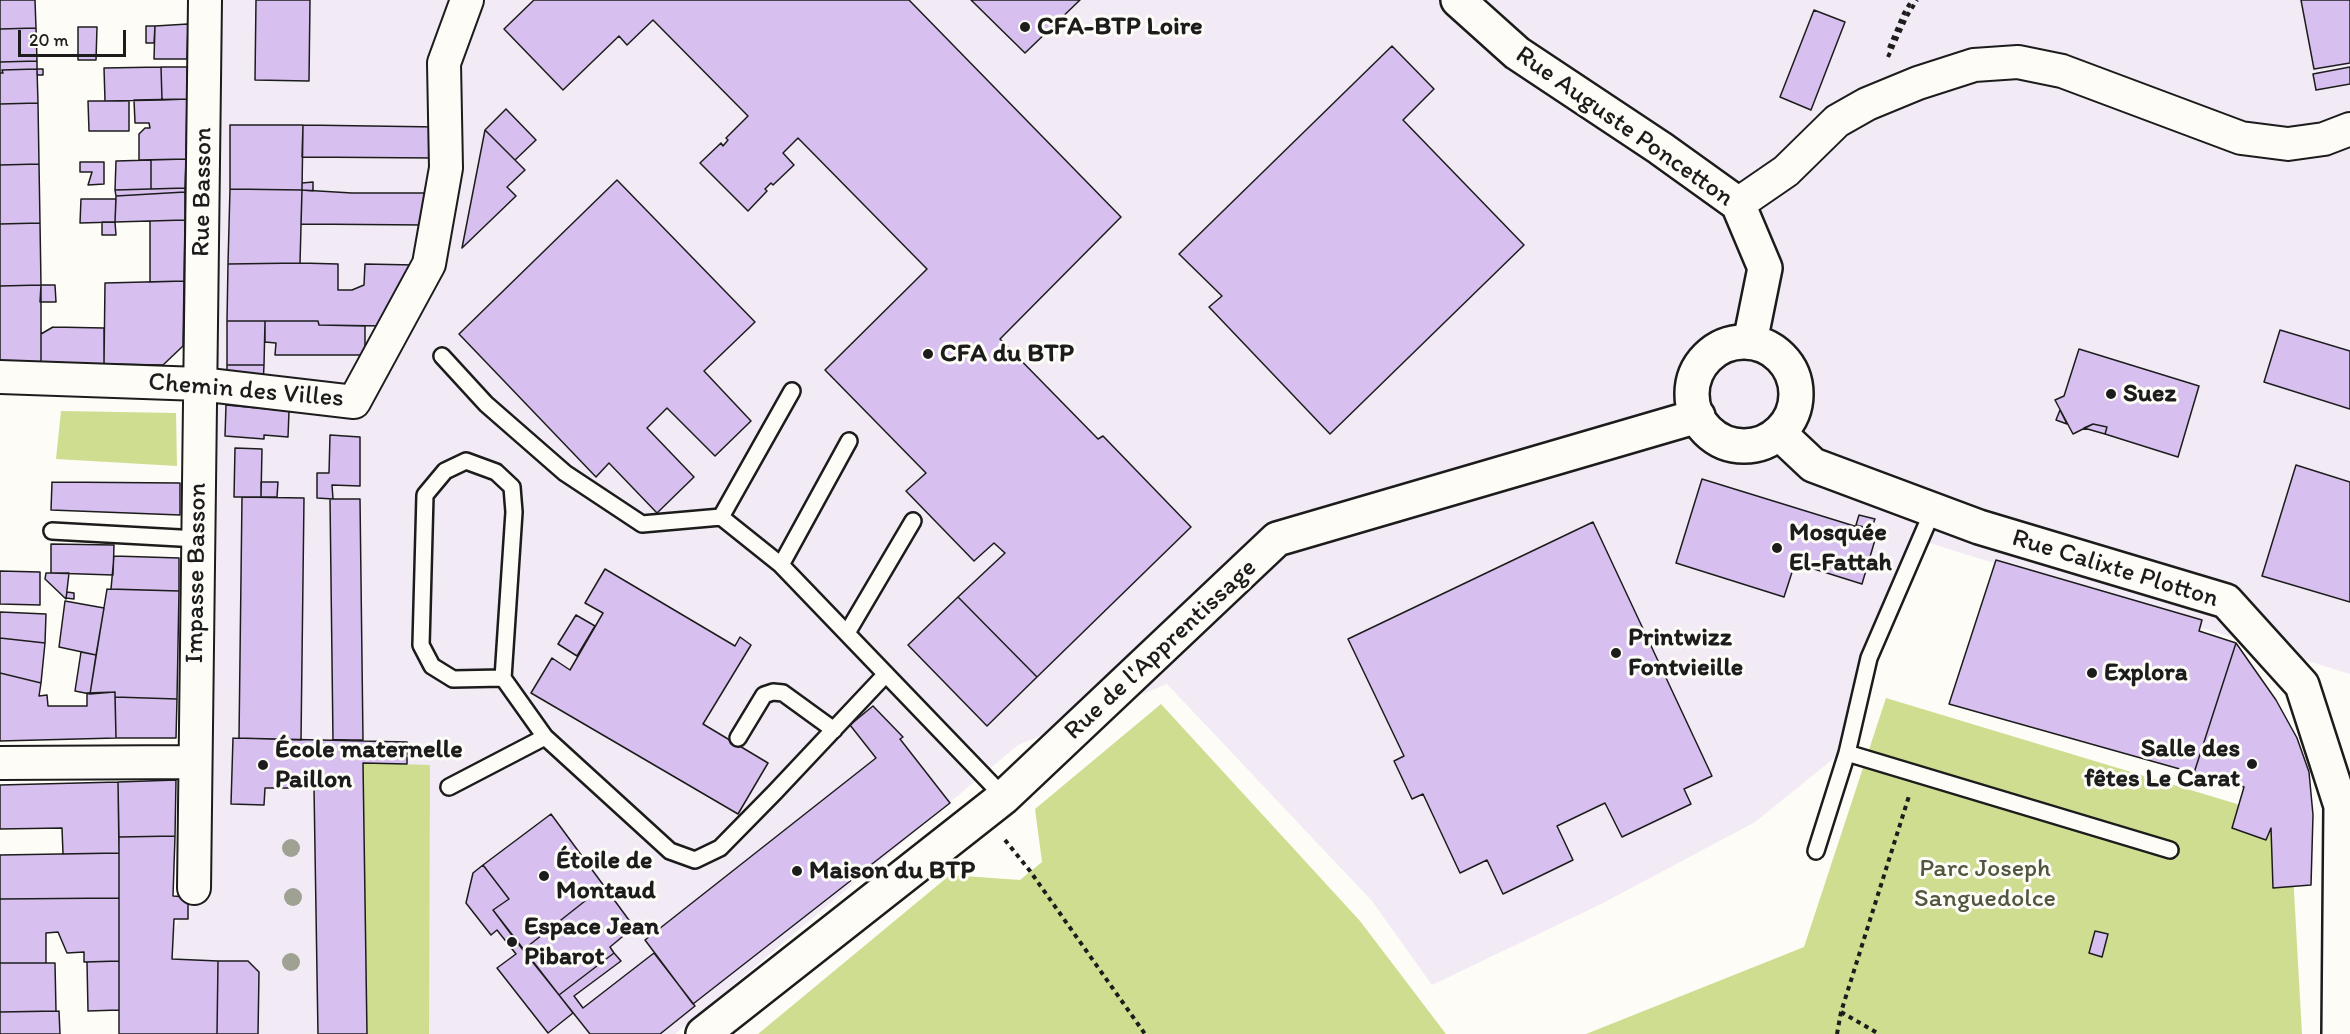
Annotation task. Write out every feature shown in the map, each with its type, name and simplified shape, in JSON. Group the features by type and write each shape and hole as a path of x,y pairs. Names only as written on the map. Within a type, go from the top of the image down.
{"street":[{"name":"Rue Basson","path":"200,384 205,0"},
{"name":"Chemin des Villes","path":"0,377 200,384 354,402 429,264 446,168 444,63 467,0"},
{"name":"Rue Auguste Poncetton","path":"1458,0 1517,53 1660,148 1738,204 1765,267 1750,342"},
{"path":"1738,204 1786,171 1837,121 1867,104 1918,83 1974,65 2018,62 2062,71 2241,138 2288,144 2324,139 2350,129"},
{"path":"1750,342 1767,347 1781,357 1791,370 1796,387 1796,404 1790,420 1779,433 1765,442 1750,446 1734,445 1706,430 1693,402 1693,386 1698,370 1707,357 1720,348 1735,343 1750,342"},
{"name":"Impasse Basson","path":"194,888 200,384"},
{"name":"Rue de l'Apprentissage","path":"703,1034 994,805 1278,539 1698,416"},
{"name":"Rue Calixte Plotton","path":"1779,433 1813,465 1979,527 2226,601 2302,685 2341,806 2339,1034"},
{"path":"0,763 195,762"}],"lane":[{"path":"442,356 486,404 565,473 642,524 721,517 781,565 886,674 994,805"},
{"path":"721,517 792,391"},
{"path":"781,565 849,441"},
{"path":"503,678 453,679 432,666 421,645 425,495 445,471 466,461 496,472 512,487 514,512 503,678 545,737 670,851 695,860 720,848 886,674"},
{"path":"1816,851 1847,753 1869,658 1933,510"},
{"path":"847,633 913,521"},
{"path":"52,531 198,538"},
{"path":"738,738 764,695 773,692 783,693 834,730"},
{"path":"448,788 545,737"},
{"path":"1847,753 2170,850"}],"path":[{"path":"1867,104 1904,13 1912,0"},
{"path":"1867,104 1906,16 1917,0"},
{"path":"1837,1034 1841,1012 1916,774"},
{"path":"994,805 1030,871 1145,1034"},
{"path":"1841,1012 1879,1034"}],"shaded area":[{"path":"222,0 2350,0 2350,674 1920,540 1847,753 1833,759 1755,822 1601,904 1432,985 1372,901 1167,684 1018,745 675,1034 123,1034 203,870"}],"green space":[{"path":"61,411 176,413 177,466 56,459"},
{"name":"Parc Joseph Sanguedolce","path":"1886,698 2290,820 2302,1034 1586,1034 1804,947"},
{"path":"1161,704 1360,921 1446,1034 758,1034 950,875 1020,880 1042,862 1035,809"},
{"path":"363,763 430,765 429,1034 367,1034"}],"building":[{"path":"0,0 35,0 36,28 0,29"},
{"path":"256,0 310,0 309,81 255,80"},
{"name":"CFA du BTP","path":"534,0 909,0 1121,217 1000,339 1098,439 1103,436 1191,527 1037,677 958,597 1005,553 994,543 974,561 906,491 926,473 825,370 927,269 798,138 783,153 794,165 773,185 771,183 765,189 767,191 748,211 700,163 721,143 723,146 728,140 726,138 748,116 653,20 627,45 619,36 563,90 504,29"},
{"name":"CFA-BTP Loire","path":"971,0 1080,0 1025,53"},
{"path":"2301,0 2350,0 2350,63 2314,69"},
{"path":"1814,10 1845,22 1811,110 1780,97"},
{"path":"188,24 187,59 154,59 155,26"},
{"path":"146,26 155,26 154,43 146,43"},
{"path":"78,27 97,27 96,60 78,60"},
{"path":"36,28 37,61 0,62 0,29"},
{"path":"1392,46 1434,89 1403,120 1524,245 1330,434 1209,307 1222,296 1179,254"},
{"path":"37,61 37,69 2,70 3,73 0,73 0,62"},
{"path":"161,67 187,67 187,99 162,100"},
{"path":"161,67 162,100 105,101 104,68"},
{"path":"2350,67 2350,84 2316,90 2313,74"},
{"path":"37,69 43,69 43,75 37,75"},
{"path":"37,69 38,103 0,104 0,73 3,73 2,70"},
{"path":"187,99 186,159 139,160 139,134 145,128 150,128 149,123 135,123 134,100"},
{"path":"88,101 129,101 129,131 89,131"},
{"path":"38,103 39,164 0,165 0,104"},
{"path":"506,109 536,140 515,160 485,130"},
{"path":"230,125 303,125 302,190 230,189"},
{"path":"303,125 438,127 435,158 302,157"},
{"path":"485,130 525,170 507,187 516,196 462,248"},
{"path":"186,159 185,188 151,189 151,160"},
{"path":"151,160 151,189 115,190 116,161"},
{"path":"80,162 104,162 104,184 88,185 92,172 80,172"},
{"path":"39,164 40,223 0,224 0,165"},
{"path":"617,180 755,322 704,371 751,421 715,456 667,408 647,428 694,477 657,513 609,463 596,477 459,334"},
{"path":"313,182 313,191 302,190 302,183"},
{"path":"185,188 185,192 116,196 115,190"},
{"path":"230,189 302,190 300,263 228,264"},
{"path":"302,190 352,193 433,193 425,225 301,224"},
{"path":"185,192 185,220 115,222 116,196"},
{"path":"81,199 116,199 115,222 80,223"},
{"path":"185,220 184,281 150,282 150,221"},
{"path":"102,222 115,222 116,235 102,235"},
{"path":"40,223 41,285 0,286 0,224"},
{"path":"228,264 338,264 338,290 352,290 364,285 365,264 415,265 384,326 319,325 318,321 227,321"},
{"path":"184,281 183,346 163,365 104,364 105,283"},
{"path":"41,285 55,285 56,302 40,302"},
{"path":"41,285 41,364 0,364 0,286"},
{"path":"227,321 265,321 264,365 227,365"},
{"path":"265,321 318,321 319,325 365,326 365,355 275,355 276,343 265,342"},
{"path":"53,327 104,328 104,364 41,364 41,334"},
{"path":"2280,330 2350,351 2350,409 2264,382"},
{"path":"2079,349 2199,386 2178,457 2105,434 2107,427 2093,424 2073,434 2055,400 2064,396"},
{"path":"227,365 264,365 263,385 227,384"},
{"path":"226,405 289,411 288,437 264,435 264,439 225,436"},
{"path":"2060,410 2067,424 2056,420"},
{"path":"2093,424 2107,427 2105,434 2084,428"},
{"path":"330,435 360,437 360,486 332,485 333,499 317,498 317,473 329,473"},
{"path":"235,448 262,449 261,497 234,497"},
{"path":"2296,465 2350,482 2350,602 2262,576"},
{"name":"Mosquée El-Fattah","path":"1702,479 1877,533 1862,584 1795,563 1784,597 1676,563"},
{"path":"52,482 180,483 180,515 51,510"},
{"path":"261,482 278,482 277,497 261,497"},
{"path":"242,497 304,498 301,740 239,738"},
{"path":"330,499 360,499 363,740 333,740"},
{"path":"1859,515 1875,519 1871,529 1856,525"},
{"path":"1593,522 1712,776 1684,789 1691,804 1622,837 1605,803 1557,826 1573,860 1503,894 1487,860 1460,873 1423,794 1412,799 1394,761 1404,756 1348,639"},
{"path":"51,544 114,545 113,575 51,573"},
{"path":"114,556 179,558 179,591 111,589"},
{"name":"Explora","path":"1996,560 2202,620 2199,631 2236,643 2194,773 1949,704"},
{"path":"605,569 735,646 740,637 751,645 703,724 768,763 738,814 531,693 552,658 570,670 603,613 585,603"},
{"path":"0,571 40,572 40,605 0,604"},
{"path":"46,573 69,573 66,599 45,579"},
{"path":"107,589 179,591 177,699 115,697 115,692 90,694"},
{"path":"67,592 74,593 74,599 66,598"},
{"path":"958,597 1037,677 987,726 908,645"},
{"path":"65,601 104,608 96,655 59,647"},
{"path":"0,612 46,614 45,643 0,638"},
{"path":"576,615 595,626 577,656 558,644"},
{"path":"0,638 45,643 41,683 0,673"},
{"name":"Salle des fêtes Le Carat","path":"2236,643 2276,700 2297,738 2309,772 2313,815 2311,885 2273,888 2271,828 2266,840 2232,828 2244,787 2210,776 2208,783 2194,773"},
{"path":"81,652 96,655 90,694 75,691"},
{"path":"0,673 41,683 39,696 47,695 48,706 87,706 87,693 115,692 116,738 0,741"},
{"path":"115,697 177,699 176,738 116,738"},
{"name":"Maison du BTP","path":"873,706 903,737 900,739 950,803 693,1004 645,940 876,758 850,725"},
{"path":"233,738 407,742 407,764 363,763 367,1034 318,1034 314,788 265,788 264,805 231,804"},
{"path":"176,780 175,836 119,837 118,782"},
{"path":"118,782 119,853 63,854 62,828 0,829 0,785"},
{"name":"Étoile de Montaud","path":"551,814 604,886 523,950 493,910 509,899 483,865"},
{"path":"175,836 173,896 188,897 188,919 174,919 172,959 218,961 217,1034 119,1034 119,837"},
{"path":"119,853 119,898 0,899 0,855"},
{"name":"Espace Jean Pibarot","path":"483,865 509,899 493,910 573,1013 548,1033 497,968 516,954 497,930 491,935 466,903 473,873"},
{"path":"604,886 634,927 610,947 614,953 559,995 523,950"},
{"path":"119,898 119,961 84,962 84,952 67,953 58,932 46,933 46,963 0,963 0,899"},
{"path":"2095,931 2108,934 2102,957 2089,953"},
{"path":"614,953 621,961 574,996 583,1008 654,953 695,1006 660,1034 590,1034 559,995"},
{"path":"119,961 119,1010 88,1011 87,962"},
{"path":"218,961 248,961 259,972 258,1034 217,1034"},
{"path":"0,963 55,963 56,1011 0,1012"},
{"path":"59,1011 60,1034 0,1034 0,1012"}],"place":[{"name":"CFA-BTP Loire","path":"1025,27"},
{"name":"CFA du BTP","path":"928,354"},
{"name":"Suez","path":"2111,394"},
{"name":"Mosquée El-Fattah","path":"1777,548"},
{"name":"Printwizz Fontvieille","path":"1616,653"},
{"name":"Explora","path":"2092,673"},
{"name":"Salle des fêtes Le Carat","path":"2252,764"},
{"name":"École maternelle Paillon","path":"263,765"},
{"name":"Maison du BTP","path":"797,871"},
{"name":"Étoile de Montaud","path":"544,876"},
{"name":"Espace Jean Pibarot","path":"512,942"}]}
